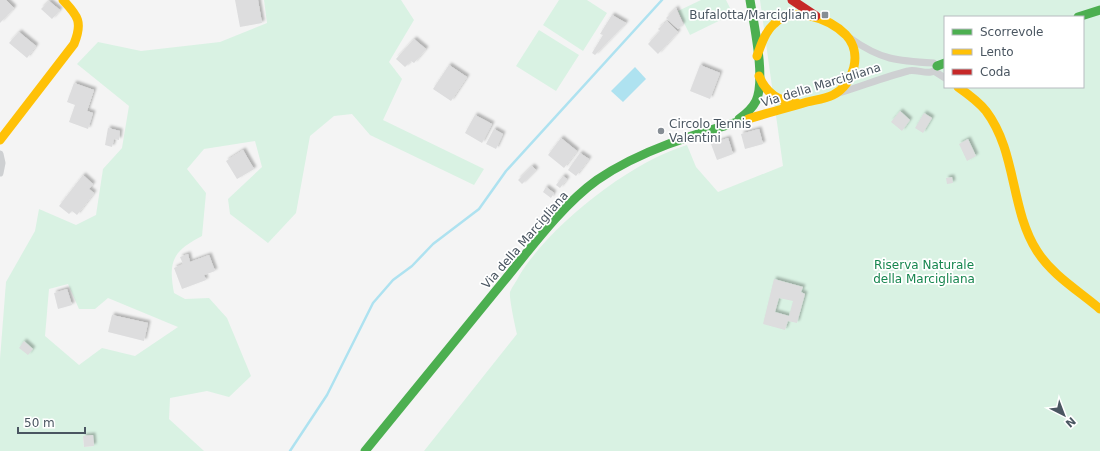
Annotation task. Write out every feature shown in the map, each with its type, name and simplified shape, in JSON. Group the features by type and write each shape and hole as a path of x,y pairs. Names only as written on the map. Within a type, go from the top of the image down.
{"street":[{"path":"0,140 74,44 79,33 80,23 78,15 63,0"},
{"path":"730,124 744,116 753,106 758,90 757,56 750,0"},
{"path":"792,0 846,36 854,52 855,67 846,84 833,95"},
{"path":"1081,16 1100,10"},
{"path":"757,56 764,36 780,18 798,15 822,19"},
{"name":"Via della Marcigliana","path":"365,451 541,236 585,190 609,172 640,156 730,124 833,95 911,70 930,72 939,66 934,63 900,61 884,57 864,48 846,36"},
{"path":"939,66 944,76"},
{"path":"758,72 765,88 776,98 787,102 804,103"},
{"path":"959,88 978,102 996,126 1022,214 1037,250 1049,266 1100,309"},
{"path":"0,154 2,163 0,173"}],"green space":[{"path":"264,0 401,0 414,20 389,62 402,79 383,120 484,169 474,185 370,135 352,114 334,116 310,136 296,213 268,243 230,214 228,199 262,167 255,141 204,149 187,169 206,193 202,236 192,241 179,252 175,258 172,273 174,293 185,299 209,298 227,318 251,376 229,397 207,391 170,398 169,419 204,451 0,451 0,359 6,282 35,231 39,209 76,225 96,215 103,169 122,148 129,106 77,64 98,42 141,51 220,42 267,23","holes":["68,284 79,309 95,309 108,298 178,327 135,356 102,348 79,365 45,336 49,289","93,435 94,446 84,447 83,436"]},
{"path":"559,0 587,0 607,13 583,51 543,25"},
{"path":"701,0 726,0 733,14 690,35 678,11"},
{"name":"Riserva Naturale della Marcigliana","path":"760,0 1100,0 1100,451 424,451 517,334 511,306 510,292 533,256 550,236 571,217 617,180 641,165 665,153 687,145 696,167 718,192 783,166"},
{"path":"539,30 579,55 556,91 516,66"}],"water":[{"path":"635,67 646,79 623,102 611,91"}],"building":[{"path":"0,0 6,0 14,8 0,23"},
{"path":"235,0 258,0 262,23 240,27"},
{"path":"49,1 60,10 52,19 41,9"},
{"path":"676,8 683,24 678,29 666,18"},
{"path":"612,15 626,23 595,55 592,53 603,35 600,34"},
{"path":"667,21 678,32 658,54 648,44 660,31 658,29"},
{"path":"19,32 36,46 27,58 9,43"},
{"path":"414,39 426,49 414,63 411,61 405,67 396,59"},
{"path":"449,65 467,77 451,101 433,89"},
{"path":"700,65 720,73 710,99 690,91"},
{"path":"74,83 94,90 87,111 93,113 88,129 69,122 75,105 67,102"},
{"path":"900,111 910,120 902,131 891,122"},
{"path":"924,113 932,118 923,133 915,128"},
{"path":"475,115 492,124 482,143 465,133"},
{"path":"108,128 120,131 119,140 114,139 112,147 105,145"},
{"path":"494,129 503,134 496,149 486,144"},
{"path":"759,129 763,144 745,149 741,134"},
{"path":"561,138 577,151 564,168 548,155"},
{"path":"728,138 733,154 717,160 711,144"},
{"path":"968,139 976,156 967,161 959,144"},
{"path":"243,150 254,169 237,179 226,161"},
{"path":"580,153 589,159 576,176 568,170"},
{"path":"532,166 536,170 522,184 518,180"},
{"path":"83,175 93,184 89,189 94,193 77,215 72,211 69,214 59,206"},
{"path":"563,176 567,179 560,188 556,185"},
{"path":"952,177 953,183 947,184 946,178"},
{"path":"546,187 554,193 551,198 543,192"},
{"path":"188,254 190,262 209,255 215,271 204,275 206,280 182,289 174,268 183,264 180,257"},
{"path":"774,279 803,287 801,292 805,294 797,323 788,321 785,330 763,324","holes":["779,298 793,301 789,316 775,312"]},
{"path":"67,289 72,305 58,309 54,293"},
{"path":"112,315 148,323 144,341 108,332"},
{"path":"24,341 33,349 28,355 19,348"},
{"path":"93,435 94,446 84,447 83,436"}],"waterway":[{"path":"290,451 327,395 373,303 393,280 412,266 433,244 479,209 506,171 662,0"}],"traffic: fast":[{"path":"739,119 753,106 759,91 760,66 750,0"},
{"path":"1081,16 1100,10"},
{"path":"937,66 944,63"},
{"path":"365,451 535,242 571,202 584,190 614,169 651,151 709,130 748,119"}],"traffic: slow":[{"path":"0,140 74,44 77,36 78,20 63,0"},
{"path":"748,119 833,95 846,84 851,76 855,59 851,42 839,29 821,19 801,15 791,15 782,18 774,24 766,35 757,56"},
{"path":"759,76 765,87 774,96 784,101 797,103"},
{"path":"959,88 983,107 996,127 1009,162 1022,217 1028,235 1037,251 1050,268 1100,309"}],"traffic: jam":[{"path":"792,0 816,16"}],"place":[{"name":"Bufalotta/Marcigliana","path":"825,15"},
{"name":"Circolo Tennis Valentini","path":"661,131"}]}
